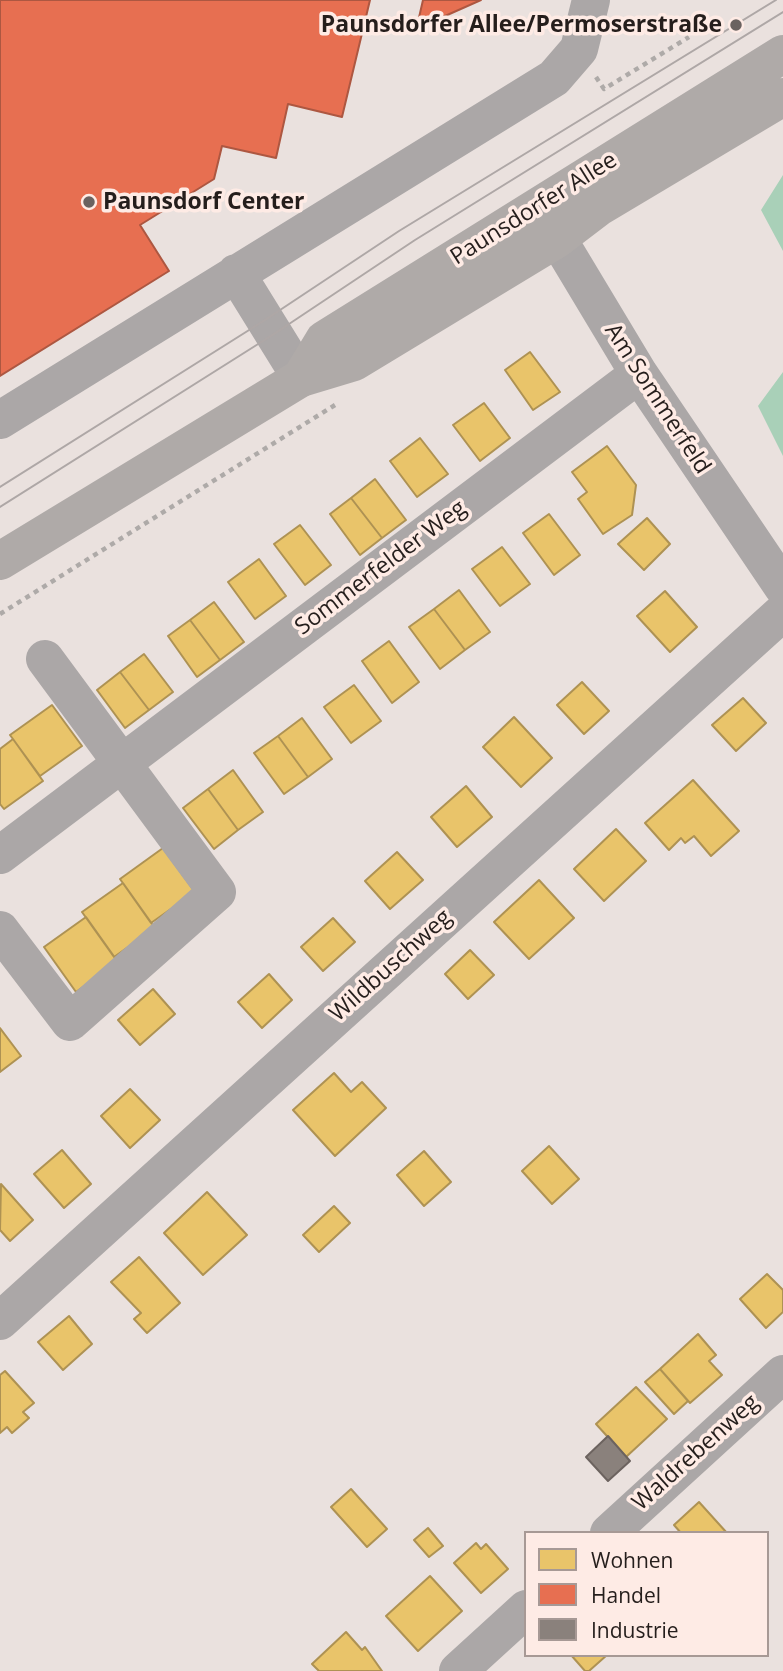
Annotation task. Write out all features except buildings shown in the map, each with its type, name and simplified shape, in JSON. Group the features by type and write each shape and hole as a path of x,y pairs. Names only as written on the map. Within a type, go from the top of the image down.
{"main road":[{"name":"Paunsdorfer Allee","path":"301,378 324,340 783,54"},
{"name":"Paunsdorfer Allee","path":"4,563 301,378 354,362 557,239 599,207 783,97"}],"street":[{"path":"0,420 554,78 579,49 591,0"},
{"name":"Am Sommerfeld","path":"538,206 639,374 783,587"},
{"path":"236,273 301,378"},
{"name":"Sommerfelder Weg","path":"0,855 639,374"},
{"name":"Wildbuschweg","path":"0,1321 783,612"},
{"path":"0,930 70,1022 217,892 45,659"},
{"name":"Waldrebenweg","path":"611,1531 783,1374"},
{"path":"458,1671 524,1611"}],"path":[{"path":"619,81 689,37"}],"green space":[{"path":"783,175 783,251 761,210"},
{"path":"783,372 783,456 758,406"}],"tram line":[{"path":"0,487 265,320 399,231 776,0"},
{"path":"0,507 274,334 415,240 783,12"}],"place":[{"name":"Paunsdorfer Allee/Permoserstraße","path":"736,25"},
{"name":"Paunsdorf Center","path":"89,202"}]}
